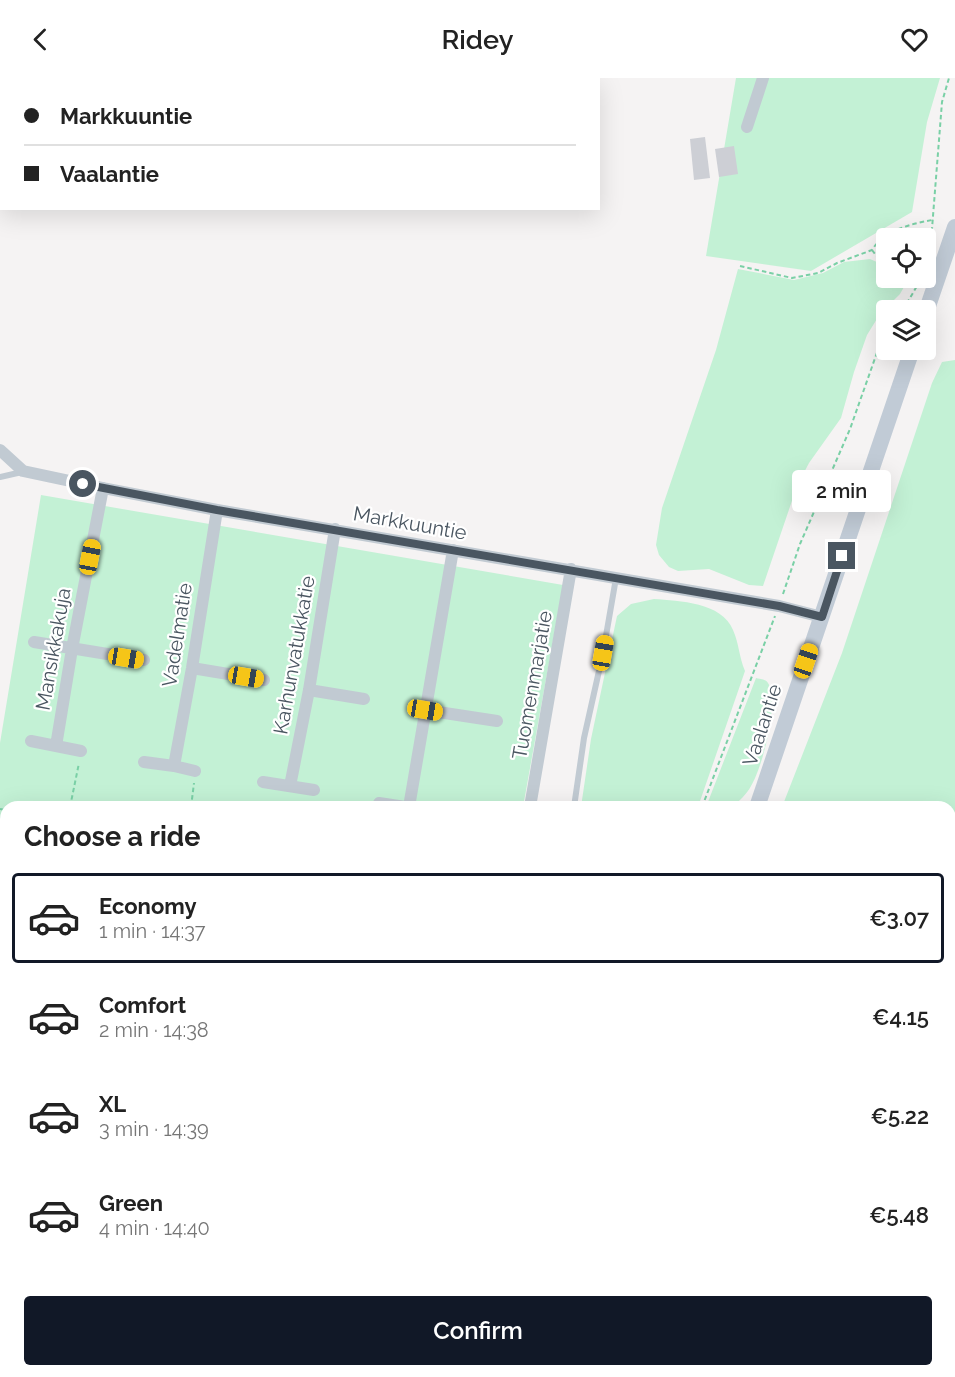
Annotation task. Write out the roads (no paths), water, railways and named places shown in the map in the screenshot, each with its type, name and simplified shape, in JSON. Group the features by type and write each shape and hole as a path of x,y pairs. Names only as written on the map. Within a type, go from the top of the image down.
{"street":[{"path":"747,127 763,78"},
{"path":"930,300 955,227"},
{"name":"Vaalantie","path":"759,801 909,360"},
{"path":"0,450 22,471"},
{"name":"Markkuuntie","path":"22,471 217,510 571,569 779,606 822,617"},
{"name":"Mansikkakuja","path":"56,746 103,488"},
{"name":"Vadelmatie","path":"174,766 217,510"},
{"name":"Karhunvatukkatie","path":"290,786 309,690 335,530"},
{"path":"408,801 453,550"},
{"name":"Tuomenmarjatie","path":"531,801 571,569"},
{"path":"34,642 144,660"},
{"path":"192,668 264,680"},
{"path":"309,690 364,699"},
{"path":"425,710 496,721"},
{"path":"31,741 81,751"},
{"path":"144,762 195,771"},
{"path":"263,782 314,790"}],"lane":[{"path":"0,477 20,474 22,471"},
{"path":"575,801 584,738 603,653 616,577"}]}
